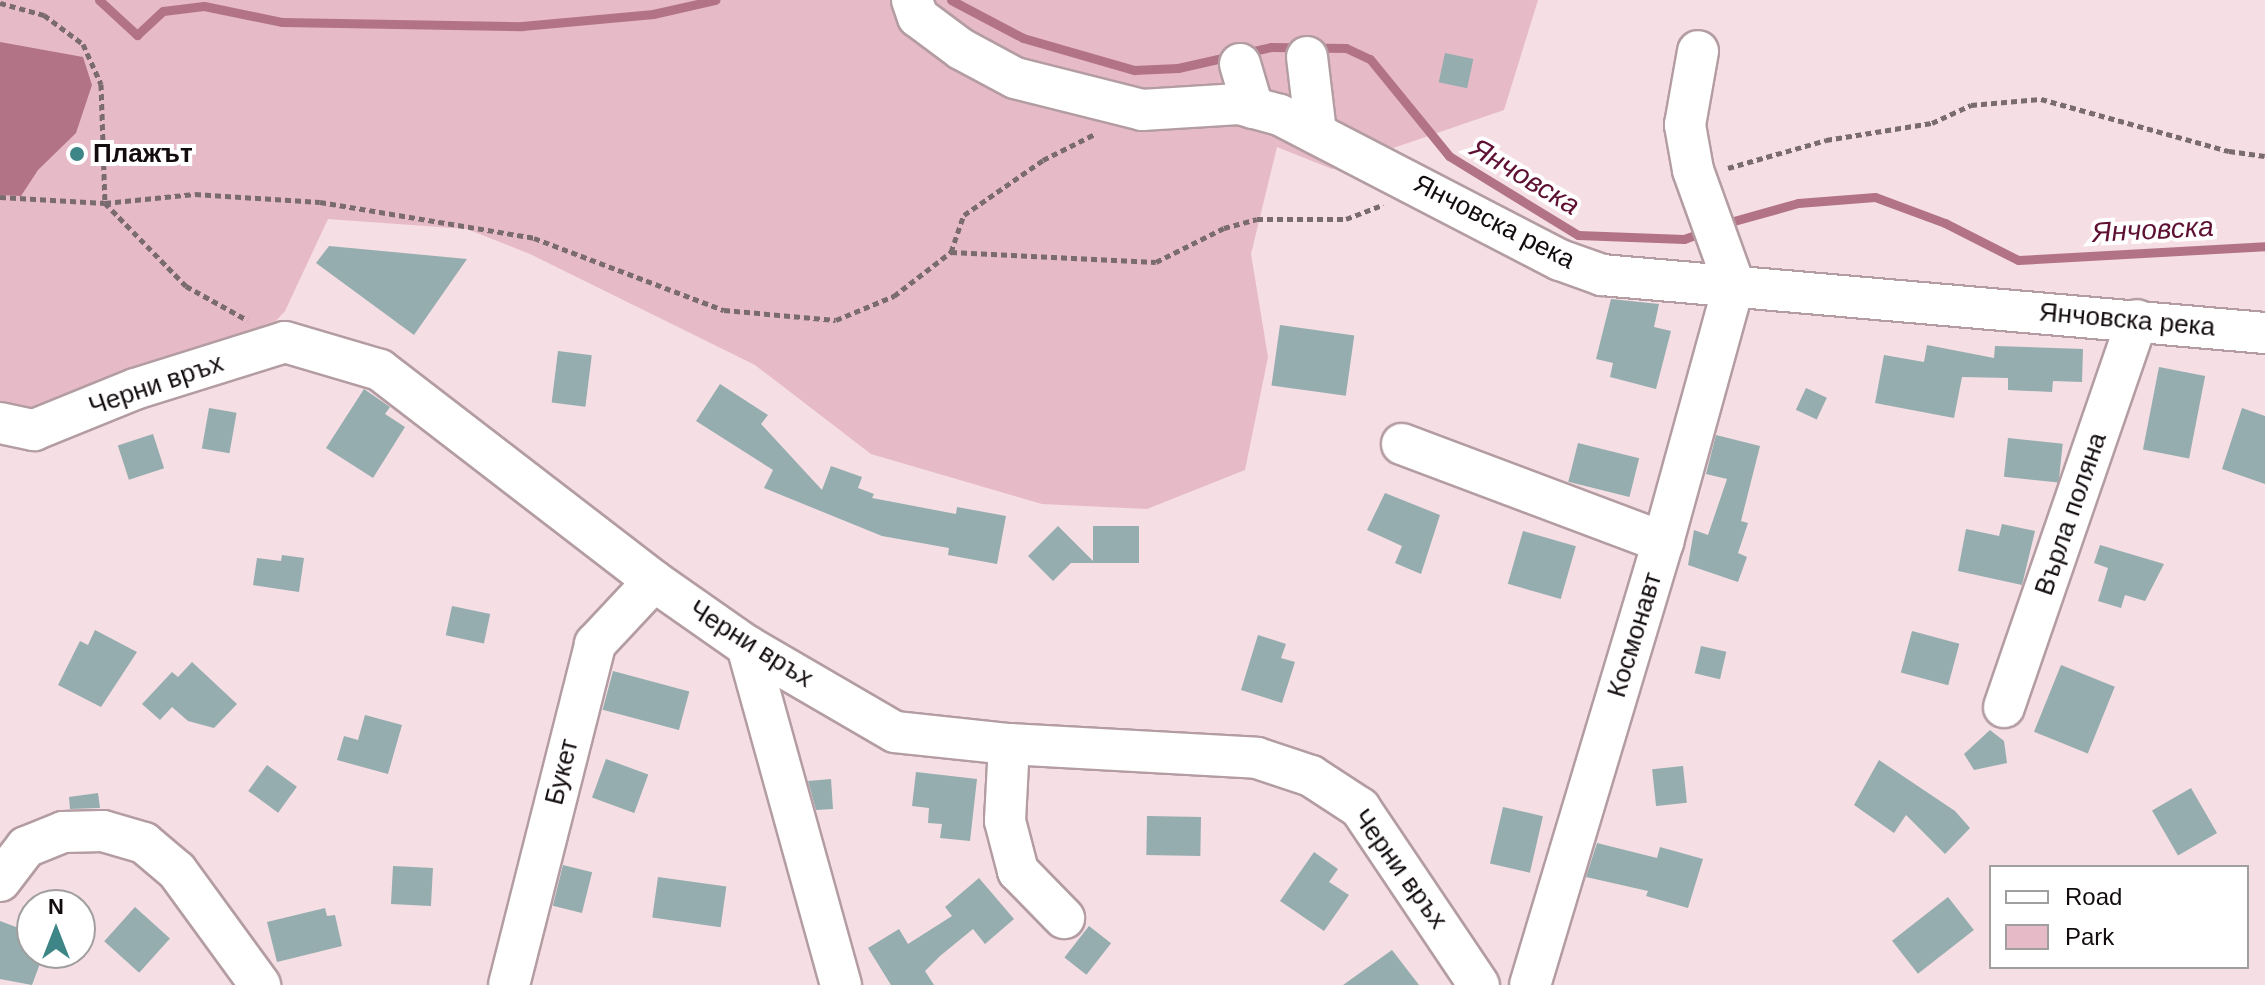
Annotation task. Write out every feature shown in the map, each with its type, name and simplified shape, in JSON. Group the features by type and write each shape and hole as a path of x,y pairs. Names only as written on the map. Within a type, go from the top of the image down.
{"street":[{"name":"Янчовска река","path":"915,9 961,49 1015,78 1142,110 1253,108 1316,133 1427,187 1560,260 1602,275 1734,284 2265,333"},
{"path":"1698,51 1685,125 1734,284"},
{"path":"1307,57 1316,133"},
{"path":"1240,64 1253,108"},
{"name":"Космонавт","path":"1530,985 1663,542 1734,284"},
{"name":"Върла поляна","path":"2004,707 2137,320"},
{"name":"Черни връх","path":"0,423 34,430 135,389 285,342 380,370 654,581 747,646 895,732 1009,744 1257,758 1311,776 1360,808 1479,985"},
{"path":"1402,444 1663,542"},
{"name":"Букет","path":"509,985 595,644 654,581"},
{"path":"747,646 841,985"},
{"path":"1009,744 1005,821 1018,871 1064,918"},
{"path":"0,881 26,847 63,832 103,831 144,843 177,871 260,985"}],"path":[{"path":"0,3 44,15 83,44 101,84 105,203 186,286 285,342"},
{"path":"1709,211 1811,144 1932,123 1999,100 2041,99 2076,105 2229,151 2265,156"},
{"path":"0,197 105,203 195,194 320,202 534,238 709,306 779,318 836,320 894,296 951,252 964,215 1043,160 1142,110"},
{"path":"951,252 1156,262 1224,228 1257,219 1346,219 1427,187"}],"green space":[{"path":"0,0 1538,0 1504,110 1332,169 1277,147 1251,254 1268,357 1245,470 1147,509 1042,504 871,454 755,365 530,254 467,229 328,219 285,311 231,369 0,415"}],"shaded area":[{"path":"0,42 83,57 92,85 76,133 38,170 21,196 0,195"}],"building":[{"path":"1445,53 1473,59 1467,88 1439,82"},
{"path":"329,246 467,259 414,335 316,263"},
{"path":"1611,299 1659,304 1654,327 1671,331 1656,389 1610,377 1613,363 1596,359"},
{"path":"1280,325 1354,335 1346,396 1272,385"},
{"path":"1927,345 1994,358 1995,346 2083,349 2082,382 2053,381 2052,392 2008,390 2008,378 1962,377 1954,418 1875,403 1884,355 1924,362"},
{"path":"558,351 592,355 585,407 552,403"},
{"path":"2159,367 2205,376 2189,458 2143,449"},
{"path":"720,384 768,415 761,424 822,490 831,466 862,477 858,488 874,494 872,498 956,514 957,507 1006,516 997,564 948,555 949,548 882,536 764,488 773,470 696,421"},
{"path":"1806,388 1827,398 1817,419 1796,410"},
{"path":"364,389 390,407 385,414 405,427 373,478 326,448"},
{"path":"209,408 237,413 229,453 202,448"},
{"path":"2242,408 2265,416 2265,484 2222,469"},
{"path":"153,434 164,468 129,480 118,445"},
{"path":"1716,435 1760,446 1741,521 1748,523 1738,553 1747,557 1738,582 1688,565 1694,530 1708,535 1727,479 1706,474"},
{"path":"2008,438 2063,444 2059,483 2004,477"},
{"path":"1578,443 1639,458 1629,497 1568,482"},
{"path":"1385,493 1440,515 1421,574 1395,563 1402,546 1367,530"},
{"path":"2002,524 2035,531 2022,585 1958,571 1966,529 1999,536"},
{"path":"1058,526 1093,561 1093,526 1139,526 1139,563 1071,563 1053,581 1028,556"},
{"path":"1523,531 1576,546 1561,599 1508,584"},
{"path":"2100,545 2164,564 2145,601 2125,595 2121,608 2098,601 2108,568 2094,563"},
{"path":"282,555 304,558 299,592 253,585 257,558 281,561"},
{"path":"452,606 490,614 484,643 446,635"},
{"path":"95,630 137,652 101,707 58,685 80,641 88,645"},
{"path":"1912,631 1959,644 1948,685 1901,673"},
{"path":"1258,635 1286,644 1281,658 1295,662 1282,703 1241,690"},
{"path":"1701,646 1726,652 1720,679 1695,673"},
{"path":"192,662 237,704 214,728 188,721 172,707 160,720 142,704 172,672 178,677"},
{"path":"2061,665 2115,687 2088,753 2034,732"},
{"path":"613,671 689,691 679,730 603,710"},
{"path":"365,715 402,725 388,774 337,760 344,736 358,740"},
{"path":"1990,730 2004,741 2007,763 1974,770 1964,754"},
{"path":"606,759 648,774 634,813 592,798"},
{"path":"1879,760 1955,811 1970,828 1945,854 1906,815 1894,833 1854,805"},
{"path":"267,765 297,787 278,813 248,791"},
{"path":"1683,766 1687,803 1656,806 1652,769"},
{"path":"916,772 977,779 970,841 940,838 942,824 928,823 929,808 912,806"},
{"path":"831,779 833,809 816,810 808,781"},
{"path":"2191,788 2217,833 2178,856 2152,810"},
{"path":"98,793 100,808 70,809 69,797"},
{"path":"1503,807 1543,816 1530,873 1490,864"},
{"path":"1147,816 1201,817 1200,856 1146,855"},
{"path":"1597,843 1657,858 1660,847 1703,859 1688,908 1646,896 1648,891 1586,877"},
{"path":"1314,852 1338,869 1329,882 1349,895 1324,931 1280,901"},
{"path":"563,865 592,872 582,913 553,906"},
{"path":"393,866 433,868 431,906 391,904"},
{"path":"658,877 726,887 721,927 652,918"},
{"path":"979,878 1014,919 985,944 973,929 940,956 925,971 934,985 891,985 868,948 899,929 908,944 952,916 945,907"},
{"path":"1948,897 1974,930 1918,974 1892,941"},
{"path":"135,907 170,938 139,973 104,941"},
{"path":"325,908 327,916 335,915 342,946 277,962 267,922"},
{"path":"0,921 16,927 16,969 38,969 32,985 0,979"},
{"path":"1089,926 1111,943 1086,975 1064,958"},
{"path":"1392,950 1419,985 1343,985"}],"waterway":[{"name":"Янчовска","path":"99,0 137,35 163,11 204,6 282,22 522,26 653,14 715,0"},
{"name":"Янчовска","path":"951,0 1023,38 1134,70 1178,68 1271,47 1346,48 1370,59 1449,156 1578,235 1684,239 1706,231"},
{"name":"Янчовска","path":"1723,224 1798,203 1875,197 1945,223 2018,260 2265,246"}],"place":[{"name":"Плажът","path":"77,154"}]}
